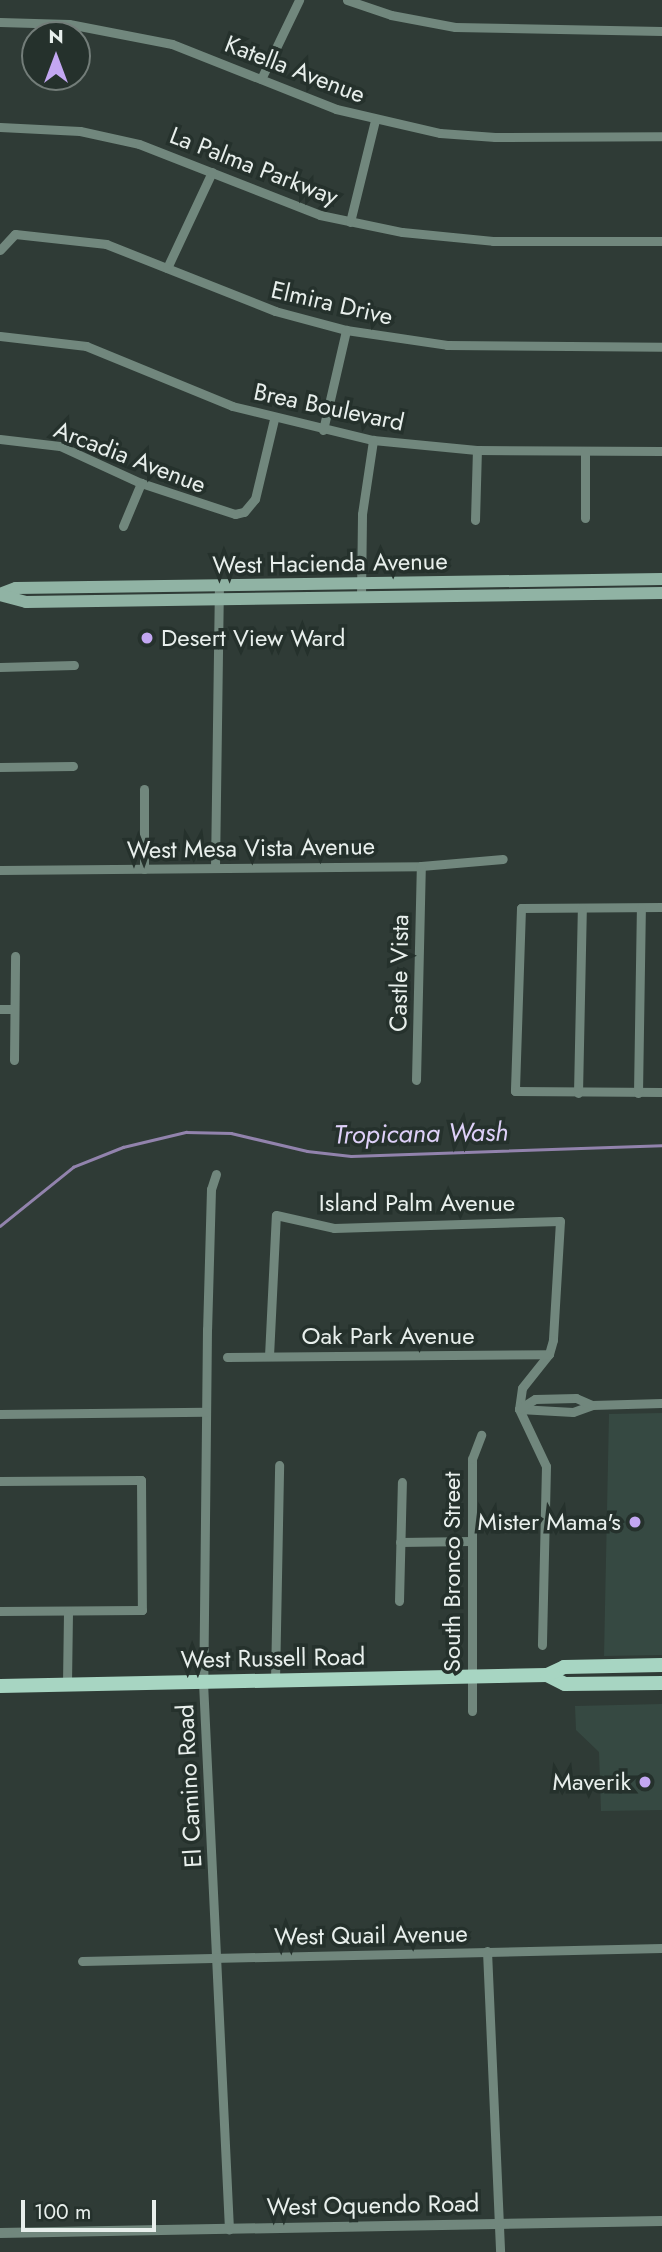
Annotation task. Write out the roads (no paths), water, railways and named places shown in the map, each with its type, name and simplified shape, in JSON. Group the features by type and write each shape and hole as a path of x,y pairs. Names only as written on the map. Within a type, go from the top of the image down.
{"main road":[{"path":"622,579 622,594"},
{"name":"West Hacienda Avenue","path":"88,594 219,585 662,579"},
{"path":"441,582 441,596"},
{"name":"West Hacienda Avenue","path":"0,595 16,588 219,599 662,593"},
{"name":"West Russell Road","path":"0,1686 547,1675 564,1667 662,1665"},
{"name":"West Russell Road","path":"547,1675 565,1684 662,1683"}],"street":[{"path":"261,79 299,0"},
{"path":"347,0 391,15 455,27 662,31"},
{"name":"Katella Avenue","path":"0,22 121,32 172,44 375,120 495,137 662,136"},
{"path":"350,222 375,120"},
{"name":"La Palma Parkway","path":"0,127 105,135 173,155 289,204 350,222 462,240 662,241"},
{"path":"167,268 212,172"},
{"name":"Elmira Drive","path":"0,250 7,239 15,234 61,236 106,244 275,311 346,330 497,349 662,347"},
{"path":"323,430 346,330"},
{"name":"Brea Boulevard","path":"0,336 86,346 179,386 274,419 373,440 477,450 662,451"},
{"name":"Arcadia Avenue","path":"0,439 60,446 141,482 226,514 244,512 255,499 274,419"},
{"path":"361,597 362,513 373,440"},
{"path":"475,520 477,450"},
{"path":"585,451 585,518"},
{"path":"123,526 141,482"},
{"path":"215,869 219,585"},
{"path":"0,667 74,665"},
{"path":"0,767 73,766"},
{"path":"144,789 144,869"},
{"name":"West Mesa Vista Avenue","path":"0,870 421,866 503,859"},
{"name":"Castle Vista","path":"416,1080 421,866"},
{"path":"662,907 521,908 515,1091 662,1092"},
{"path":"578,1093 582,908"},
{"path":"638,1093 641,908"},
{"path":"14,1060 15,956"},
{"path":"0,1009 13,1009"},
{"name":"El Camino Road","path":"216,1174 211,1189 203,1682 229,2229"},
{"name":"Island Palm Avenue","path":"269,1356 276,1214 334,1228 560,1221 549,1354"},
{"path":"542,1645 546,1466 519,1409 522,1388 549,1354"},
{"name":"Oak Park Avenue","path":"227,1357 549,1354"},
{"path":"519,1409 573,1412 592,1405 662,1403"},
{"path":"0,1414 206,1412"},
{"name":"South Bronco Street","path":"472,1711 472,1459 481,1436"},
{"path":"275,1681 279,1465"},
{"path":"0,1481 141,1480 142,1610 0,1611"},
{"path":"399,1601 401,1482"},
{"path":"400,1542 471,1541"},
{"path":"67,1684 68,1611"},
{"name":"West Quail Avenue","path":"82,1961 662,1948"},
{"path":"487,1951 500,2252"},
{"name":"West Oquendo Road","path":"0,2233 662,2221"}],"waterway":[{"name":"Tropicana Wash","path":"0,1226 73,1167 123,1147 186,1132 231,1133 307,1151 351,1156 662,1145"}],"place":[{"name":"Desert View Ward","path":"147,638"},
{"name":"Mister Mama's","path":"635,1522"},
{"name":"Maverik","path":"645,1782"}]}
